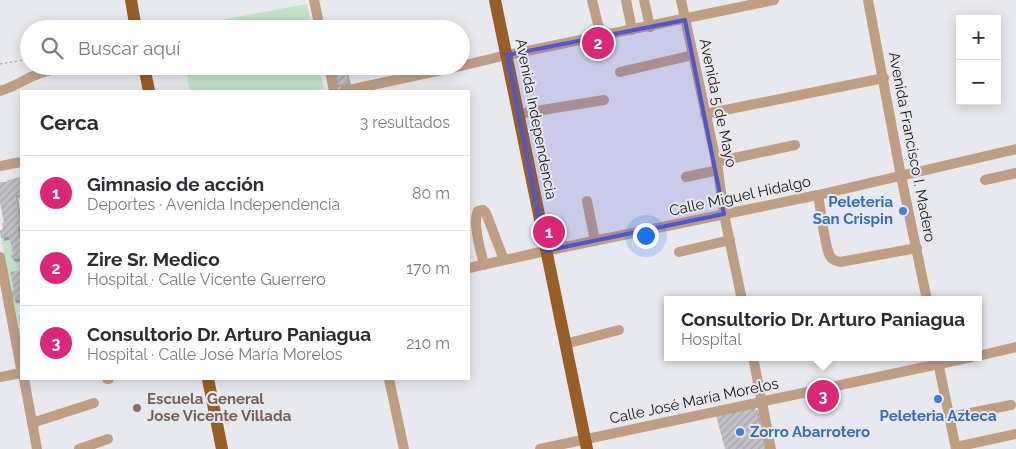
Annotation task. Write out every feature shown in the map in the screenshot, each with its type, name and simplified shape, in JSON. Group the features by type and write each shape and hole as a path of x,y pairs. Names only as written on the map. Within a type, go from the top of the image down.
{"main road":[{"path":"131,0 134,20"},
{"name":"Avenida Independencia","path":"495,0 586,444"},
{"path":"146,75 149,90"},
{"path":"208,380 222,449"}],"street":[{"path":"592,0 601,36"},
{"name":"Avenida 5 de Mayo","path":"681,0 717,166 724,214 741,296"},
{"path":"470,64 774,0"},
{"name":"Avenida Francisco I. Madero","path":"868,0 925,296"},
{"path":"317,1 319,20"},
{"path":"632,30 627,5 645,3 650,26"},
{"path":"620,72 692,55"},
{"path":"0,90 22,82 33,75"},
{"path":"331,75 334,90"},
{"path":"349,90 419,75"},
{"path":"705,114 884,78"},
{"path":"518,114 604,100"},
{"path":"686,177 717,166 796,145"},
{"name":"Calle Miguel Hidalgo","path":"470,268 818,195 1016,149"},
{"path":"0,166 20,162"},
{"path":"985,180 1016,173"},
{"path":"818,195 827,246 830,257 835,261 840,262 917,248"},
{"path":"587,201 595,241"},
{"path":"484,265 476,224 478,211 483,210 486,214 504,260"},
{"path":"679,252 730,240"},
{"path":"0,257 20,353"},
{"path":"565,344 619,330"},
{"path":"982,355 1016,347"},
{"path":"754,361 771,449"},
{"path":"938,361 956,448 1016,434"},
{"name":"Calle José María Morelos","path":"540,449 586,444 938,361"},
{"path":"2,379 20,373"},
{"path":"24,380 37,449"},
{"path":"389,380 404,449"},
{"path":"32,423 94,403"},
{"path":"950,417 1011,405"},
{"path":"79,449 108,439"}],"path":[{"path":"0,64 20,61"}],"highlighted area":[{"path":"685,20 724,214 545,251 507,55"}],"green space":[{"path":"307,4 310,20 221,20"},
{"path":"187,75 321,75 324,89 320,90 190,90"},
{"path":"20,227 20,303 17,306 20,326 13,301 0,232"}],"building":[{"path":"331,75 346,75 348,82 334,85"},
{"path":"20,177 20,194 15,195 20,220 20,225 17,226 20,241 20,258 13,259 10,256 13,254 9,236 1,238 0,231 3,229 2,223 4,223 0,203 0,182"},
{"path":"20,270 20,299 13,300 10,291 14,290 10,272"},
{"name":"Zorro Abarrotero","path":"755,407 764,449 725,449 716,416"}],"place":[{"name":"Zire Sr. Medico","path":"598,43"},
{"name":"Peleteria San Crispin","path":"903,211"},
{"name":"Gimnasio de acción","path":"549,232"},
{"name":"Consultorio Dr. Arturo Paniagua","path":"823,396"},
{"name":"Peleteria Azteca","path":"938,399"},
{"name":"Escuela General Jose Vicente Villada","path":"137,408"},
{"name":"Zorro Abarrotero","path":"740,432"}]}
